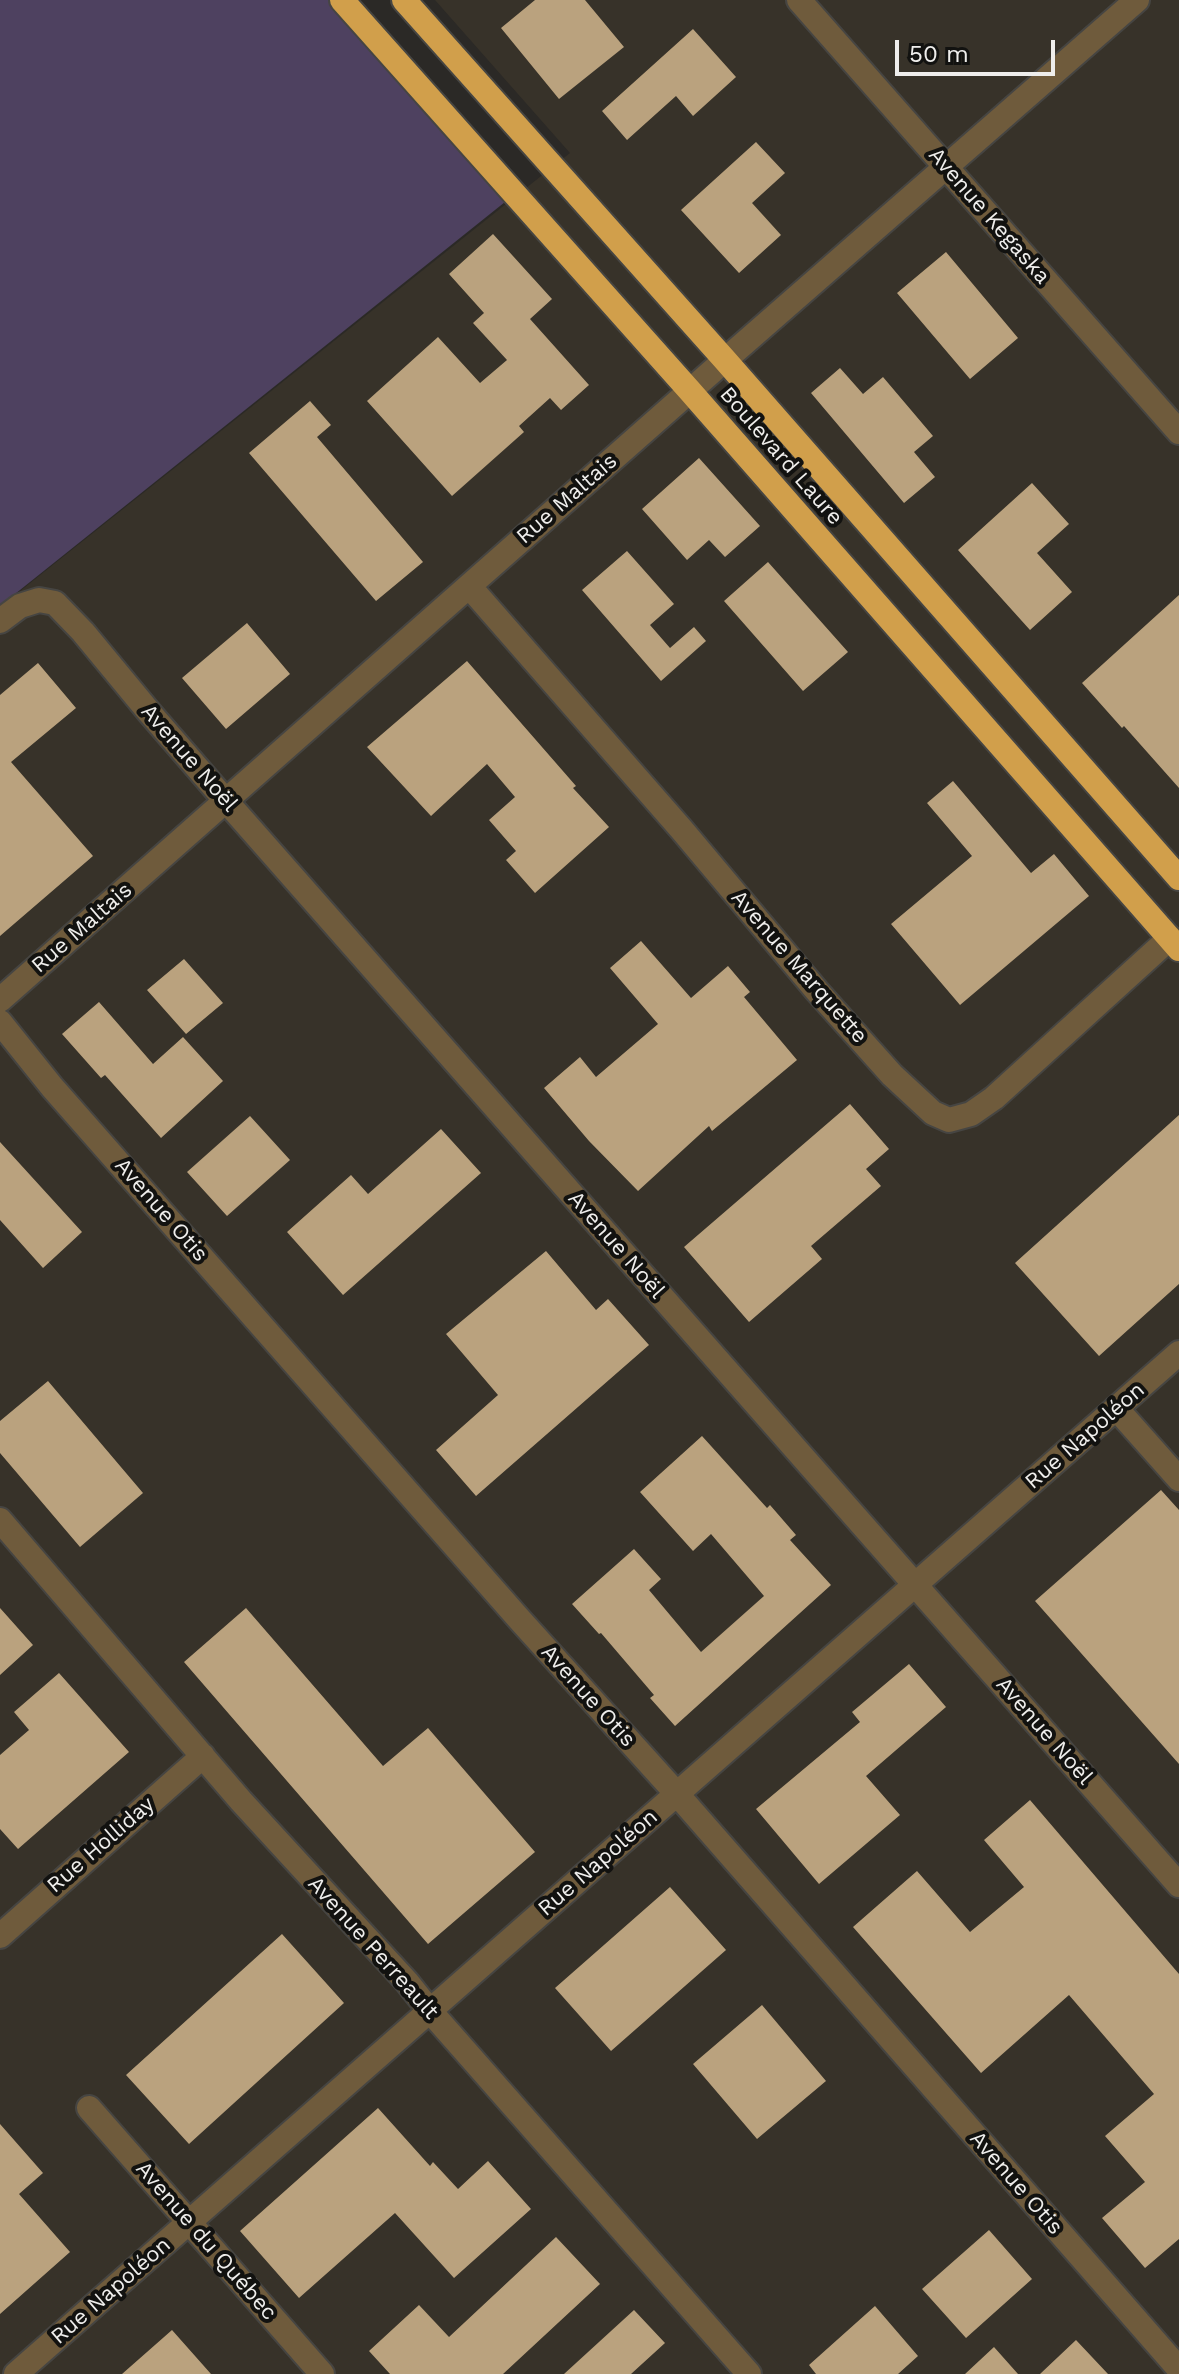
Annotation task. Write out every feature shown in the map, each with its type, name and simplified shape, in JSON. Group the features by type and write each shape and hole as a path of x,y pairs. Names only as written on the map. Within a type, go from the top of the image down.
{"highway":[{"name":"Boulevard Laure","path":"342,0 1175,944"},
{"name":"Boulevard Laure","path":"404,0 725,360 1179,878"}],"street":[{"name":"Avenue Kegaska","path":"799,0 1179,432"},
{"name":"Rue Maltais","path":"0,1000 1137,0"},
{"name":"Avenue Marquette","path":"469,586 682,830 817,991 892,1075 933,1113 949,1120 971,1114 994,1098 1175,944"},
{"name":"Avenue Noël","path":"0,621 20,606 39,600 55,603 83,632 226,801 1179,1885"},
{"name":"Avenue Otis","path":"0,1022 52,1087 677,1794 1179,2369"},
{"name":"Rue Napoléon","path":"16,2374 1179,1353"},
{"path":"1116,1408 1179,1479"},
{"name":"Avenue Perreault","path":"0,1520 241,1801 407,1982 749,2374"},
{"name":"Rue Holliday","path":"0,1936 203,1756"},
{"name":"Avenue du Québec","path":"89,2108 322,2374"}],"shaded area":[{"path":"0,0 340,0 515,194 0,606"},
{"path":"435,0 1179,0 1179,2374 0,2374 0,607 570,153"}],"building":[{"path":"535,0 585,0 624,47 559,99 501,28"},
{"path":"693,29 736,77 693,116 676,96 627,140 602,111"},
{"path":"756,142 785,173 752,203 781,235 739,273 681,210"},
{"path":"493,234 552,299 530,319 589,385 561,410 550,398 519,426 524,432 452,496 367,401 438,337 480,383 507,360 473,323 484,313 449,274"},
{"path":"946,252 1018,338 970,379 897,293"},
{"path":"840,368 863,394 883,377 933,436 914,452 935,477 904,503 811,393"},
{"path":"310,401 331,425 317,437 423,562 376,601 249,453"},
{"path":"699,458 760,526 725,557 709,540 687,560 642,509"},
{"path":"1032,483 1069,524 1037,553 1072,592 1030,630 958,550"},
{"path":"627,551 674,604 650,625 670,648 694,627 706,641 661,681 582,590"},
{"path":"768,562 848,652 803,691 724,601"},
{"path":"1179,595 1179,788 1082,683"},
{"path":"247,623 290,674 226,729 182,678"},
{"path":"467,661 609,827 535,893 506,860 516,851 489,820 515,797 487,764 431,816 367,747"},
{"path":"38,663 76,708 11,762 93,856 0,936 0,695"},
{"path":"953,781 1031,873 1054,854 1089,896 960,1005 891,924 972,856 927,803"},
{"path":"641,941 691,998 728,966 750,992 744,997 797,1060 712,1131 709,1126 638,1191 589,1141 544,1088 580,1057 596,1077 658,1024 610,968"},
{"path":"184,959 223,1003 186,1034 147,990"},
{"path":"99,1002 153,1064 183,1037 223,1081 161,1138 105,1075 101,1078 62,1034"},
{"path":"850,1104 889,1149 866,1169 881,1186 811,1246 822,1259 749,1322 684,1247"},
{"path":"1179,1115 1179,1284 1099,1356 1015,1263"},
{"path":"250,1116 290,1160 227,1216 187,1172"},
{"path":"441,1129 481,1173 343,1295 287,1232 351,1175 368,1194"},
{"path":"0,1142 82,1232 43,1268 0,1220"},
{"path":"546,1251 596,1310 608,1299 649,1345 476,1496 436,1450 498,1395 446,1334"},
{"path":"48,1381 143,1493 80,1547 0,1453 0,1421"},
{"path":"702,1436 767,1508 770,1505 796,1535 790,1540 831,1585 675,1726 650,1698 654,1695 572,1604 634,1549 661,1579 649,1590 701,1652 764,1596 711,1534 693,1551 640,1492"},
{"path":"1161,1490 1179,1510 1179,1764 1035,1601"},
{"path":"0,1608 33,1645 0,1675"},
{"path":"246,1608 383,1766 428,1728 535,1852 428,1944 184,1662"},
{"path":"909,1664 946,1707 866,1776 900,1815 819,1884 756,1809 860,1722 852,1712"},
{"path":"59,1673 129,1752 18,1849 0,1829 0,1755 29,1730 14,1712"},
{"path":"1030,1800 1179,1974 1179,2239 1145,2268 1102,2218 1145,2182 1105,2136 1154,2094 1069,1995 981,2073 853,1927 917,1871 970,1932 1024,1887 984,1840"},
{"path":"670,1887 726,1950 611,2051 555,1988"},
{"path":"282,1934 344,2003 189,2144 126,2075"},
{"path":"762,2005 826,2081 757,2139 693,2064"},
{"path":"378,2108 430,2166 433,2162 458,2189 488,2161 531,2209 454,2278 395,2213 299,2298 240,2231"},
{"path":"0,2124 43,2173 19,2194 70,2252 0,2314"},
{"path":"989,2230 1032,2279 966,2338 922,2289"},
{"path":"556,2237 600,2284 503,2374 390,2374 369,2351 419,2305 449,2337"},
{"path":"875,2306 918,2356 898,2374 816,2374 809,2365"},
{"path":"634,2310 665,2343 631,2374 564,2374"},
{"path":"172,2330 211,2374 122,2374"},
{"path":"1076,2340 1108,2374 1040,2374"},
{"path":"994,2347 1018,2374 965,2374"}]}
